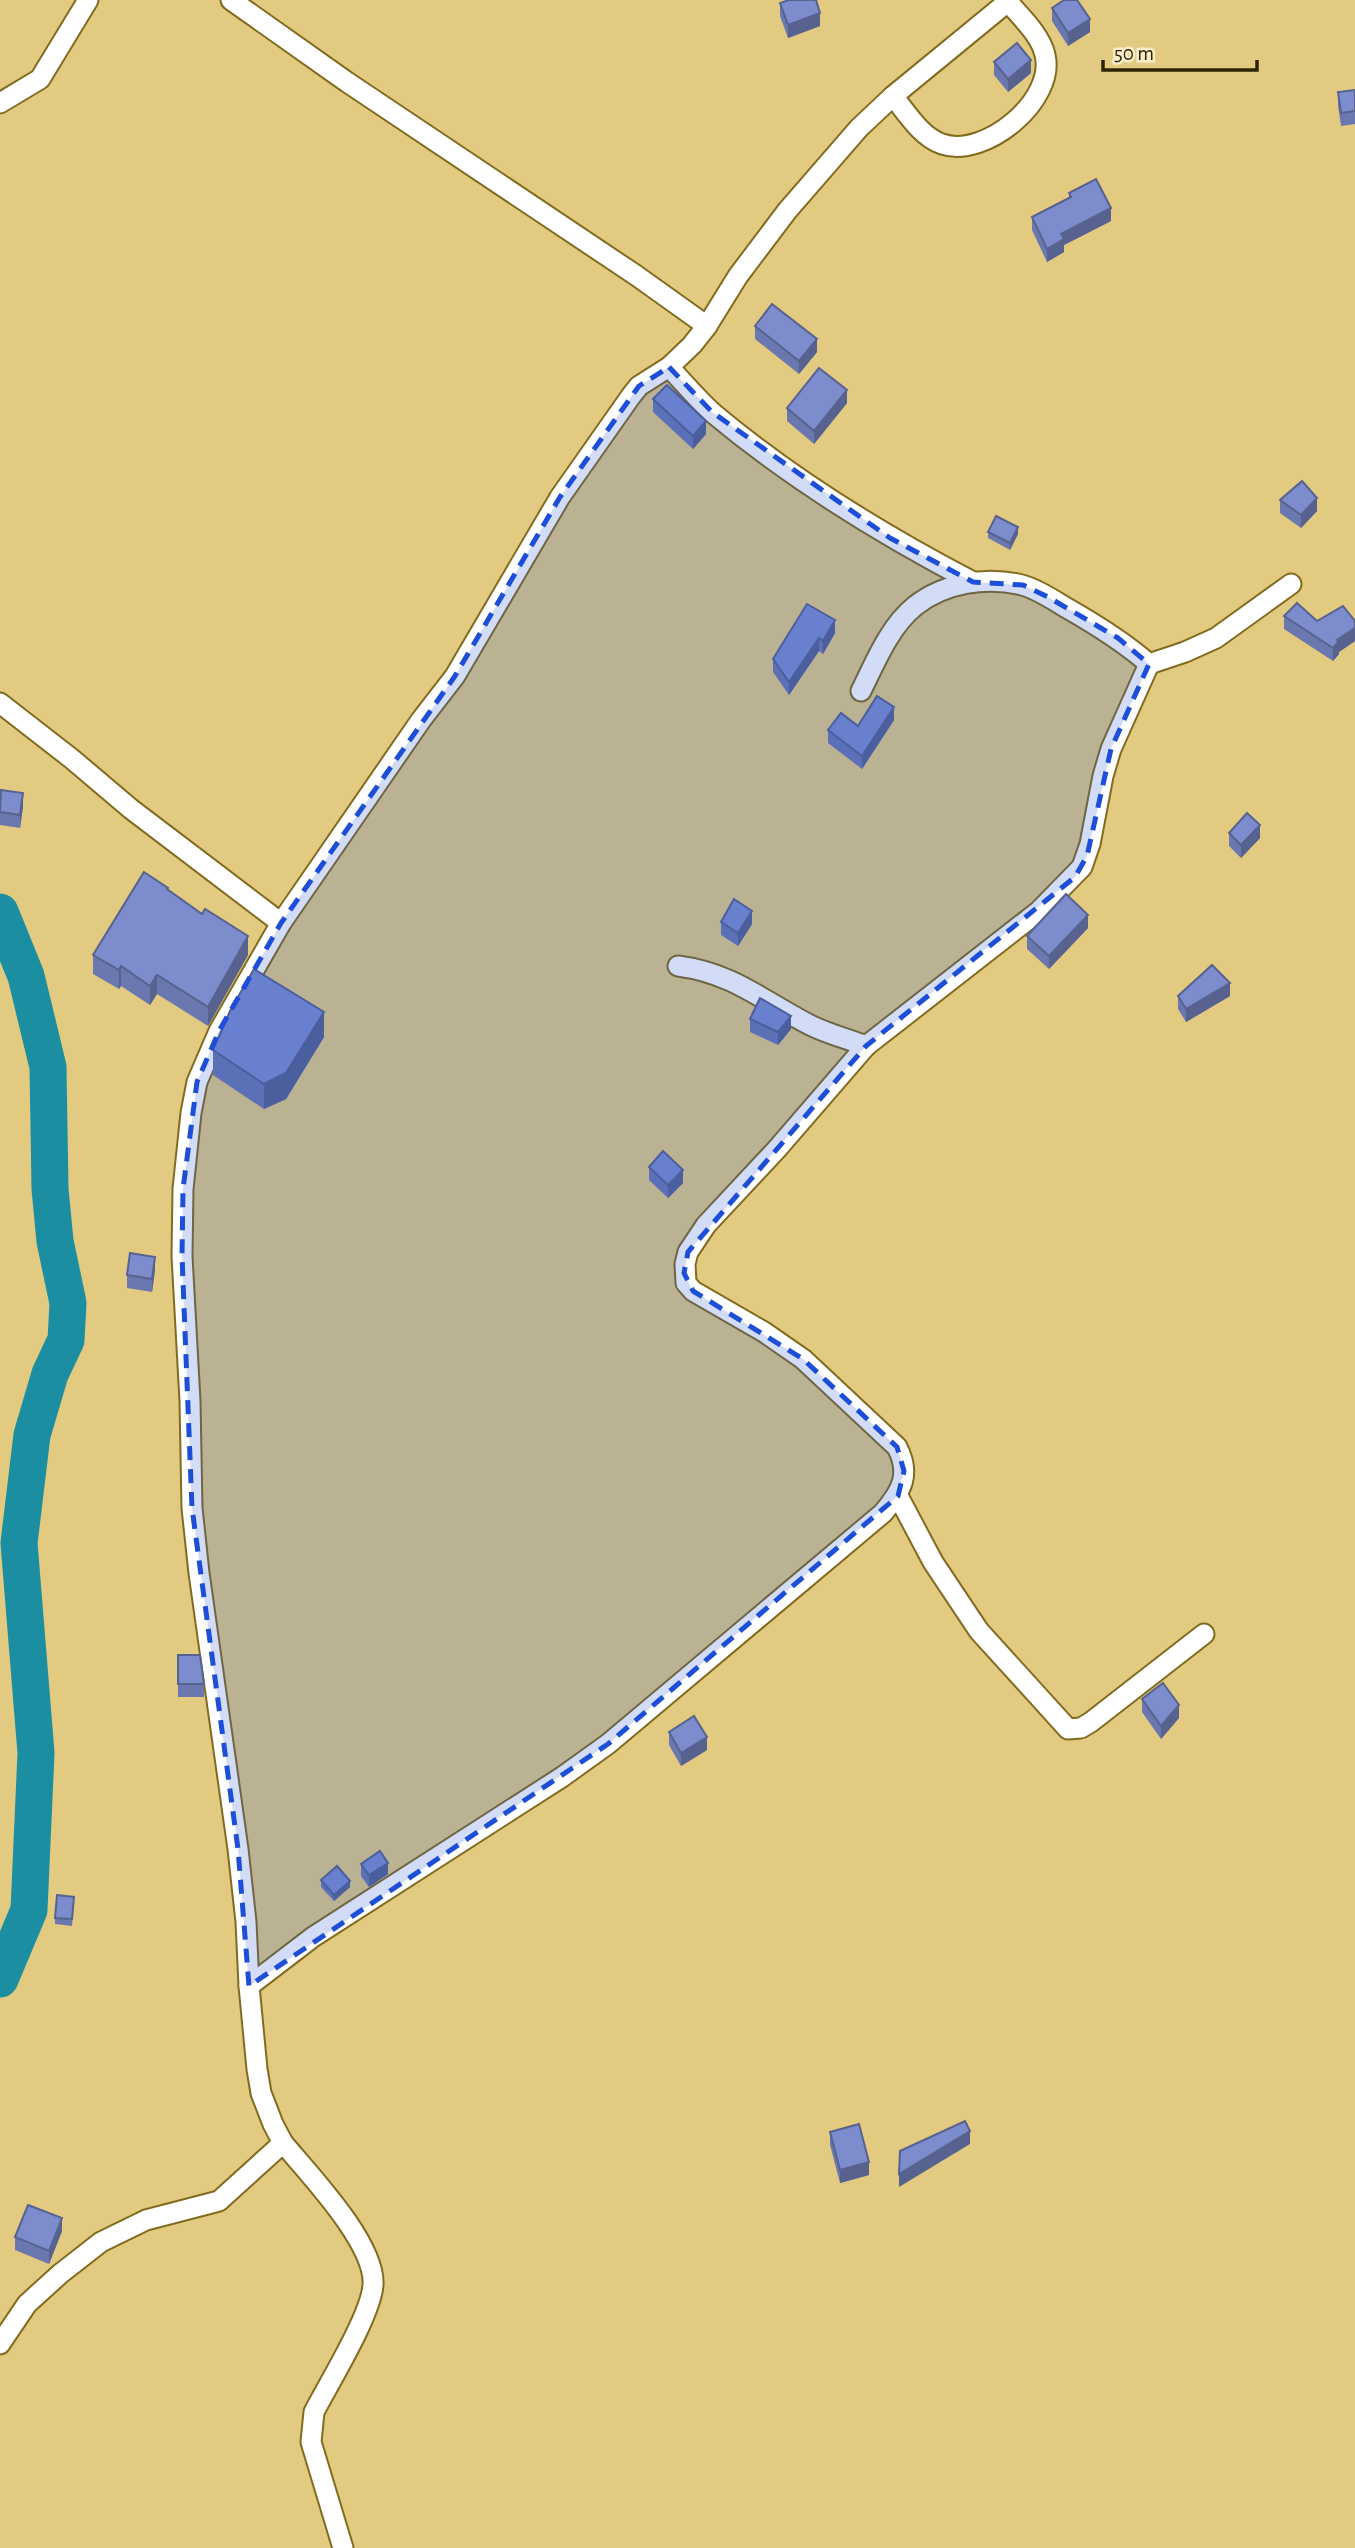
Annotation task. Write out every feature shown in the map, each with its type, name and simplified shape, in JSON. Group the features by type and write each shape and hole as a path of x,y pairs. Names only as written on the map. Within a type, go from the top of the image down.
{"street":[{"path":"0,103 40,79 88,0"},
{"path":"231,0 707,326"},
{"path":"343,2548 311,2442 311,2428 314,2412 370,2298 373,2275 367,2257 335,2204 283,2143 272,2124 261,2093 254,2050 246,1922 238,1849 192,1508 190,1387 182,1256 183,1189 191,1113 201,1067 281,923 421,720 455,676 560,496 639,386 669,368 707,326 738,276 787,211 859,128 893,96 1010,1 1039,40 1045,53 1046,65 1038,92 1020,117 980,144 951,146 928,137 893,96"},
{"path":"669,368 712,412 771,458 890,538 973,582"},
{"path":"861,691 886,641 914,607 944,589 973,582 1023,586 1048,597 1118,638 1149,664"},
{"path":"249,1986 313,1937 562,1777 608,1744 883,1513 898,1496 904,1471 903,1459 897,1447 803,1359 724,1307 692,1291 684,1273 688,1252 706,1225 777,1149 866,1046 1039,911 1075,877 1087,856 1111,749 1149,664 1216,638 1291,583"},
{"path":"0,704 72,758 131,809 281,923"},
{"path":"678,966 720,975 812,1026 866,1046"},
{"path":"898,1496 933,1562 979,1631 1068,1729 1081,1728 1091,1722 1204,1634"},
{"path":"0,2344 27,2304 101,2242 146,2220 219,2201 283,2143"}],"highlighted area":[{"path":"669,367 712,412 890,538 973,582 1023,585 1048,597 1118,638 1149,664 1111,749 1087,856 1075,877 866,1046 688,1252 684,1273 693,1291 803,1359 897,1447 904,1471 898,1496 608,1744 249,1986 238,1849 192,1508 182,1256 183,1189 197,1082 219,1031 281,923 455,676 560,497 639,386"}],"building":[{"path":"789,0 816,0 820,13 788,25 780,3"},
{"path":"1064,0 1077,0 1090,19 1068,33 1052,8"},
{"path":"1017,43 1031,60 1008,79 994,62"},
{"path":"1355,90 1355,111 1341,113 1338,92"},
{"path":"1096,179 1111,208 1061,234 1064,239 1047,249 1032,217 1071,197 1069,193"},
{"path":"772,304 817,339 799,361 755,326"},
{"path":"819,368 847,390 814,431 787,408"},
{"path":"667,385 706,421 693,436 653,399"},
{"path":"1302,481 1317,498 1301,515 1280,500"},
{"path":"996,516 1018,527 1010,543 988,532"},
{"path":"1297,603 1317,621 1343,606 1355,621 1355,628 1337,640 1339,641 1333,648 1284,616"},
{"path":"807,604 835,620 823,641 819,638 789,682 773,659"},
{"path":"877,696 894,707 862,756 828,730 841,713 858,726"},
{"path":"1,790 23,793 20,815 0,812"},
{"path":"1247,813 1260,825 1241,845 1229,833"},
{"path":"144,872 202,914 205,909 248,936 208,1007 157,975 150,986 121,966 119,970 93,955"},
{"path":"1066,894 1088,915 1049,956 1027,936"},
{"path":"734,899 752,911 738,933 721,922"},
{"path":"1212,965 1230,983 1186,1009 1178,996"},
{"path":"254,969 324,1012 286,1073 264,1084 213,1050 230,1011"},
{"path":"760,998 791,1016 778,1032 750,1019"},
{"path":"663,1151 683,1170 668,1185 649,1167"},
{"path":"130,1253 155,1257 152,1279 127,1275"},
{"path":"178,1655 200,1655 204,1684 178,1684"},
{"path":"1163,1683 1179,1705 1161,1726 1142,1699"},
{"path":"694,1716 707,1737 681,1753 669,1732"},
{"path":"380,1851 388,1863 369,1875 361,1864"},
{"path":"337,1866 350,1881 334,1895 321,1880"},
{"path":"57,1895 74,1897 72,1919 55,1918"},
{"path":"965,2121 970,2131 899,2174 900,2151"},
{"path":"859,2124 869,2162 840,2170 830,2132"},
{"path":"28,2205 62,2218 49,2251 15,2237"}],"waterway":[{"path":"0,912 26,976 48,1067 50,1189 55,1241 68,1303 66,1340 50,1374 32,1435 19,1543 36,1753 29,1910 0,1979"}]}
